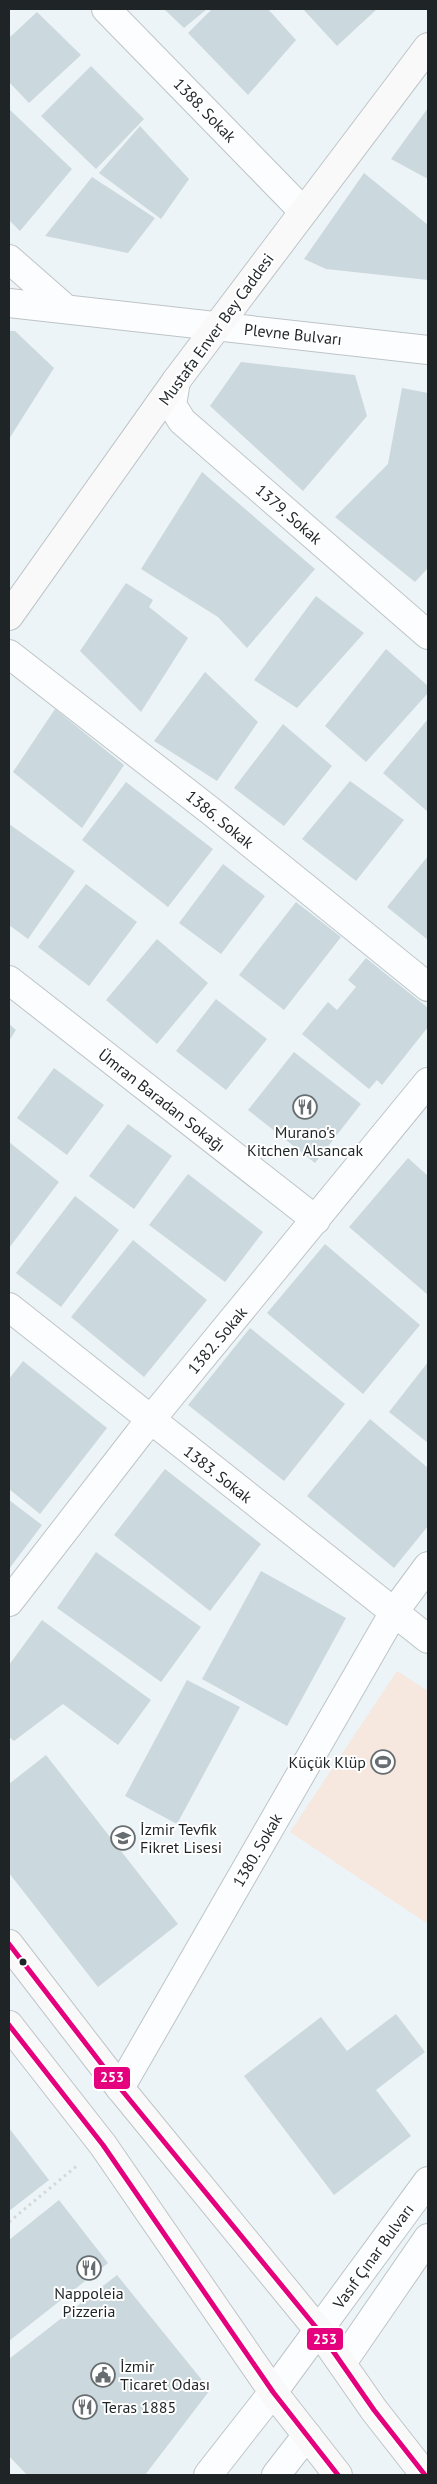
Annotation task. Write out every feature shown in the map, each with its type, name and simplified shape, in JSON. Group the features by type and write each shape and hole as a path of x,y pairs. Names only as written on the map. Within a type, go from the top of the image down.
{"main road":[{"name":"Mustafa Enver Bey Caddesi","path":"9,616 176,382 428,47"},
{"path":"9,1944 120,2088 319,2331 425,2475"},
{"path":"9,2025 103,2145 272,2392 338,2475"}],"street":[{"name":"1388. Sokak","path":"106,9 303,211"},
{"path":"9,259 66,309"},
{"name":"Plevne Bulvarı","path":"9,303 428,350"},
{"name":"1379. Sokak","path":"176,382 172,405 182,421 428,635"},
{"name":"1386. Sokak","path":"9,654 212,812 428,987"},
{"name":"Ümran Baradan Sokağı","path":"9,980 316,1220"},
{"name":"1382. Sokak","path":"9,1602 151,1420 428,1082"},
{"name":"1383. Sokak","path":"9,1307 428,1639"},
{"name":"1380. Sokak","path":"120,2088 394,1612 428,1566"},
{"name":"Vasıf Çınar Bulvarı","path":"208,2475 319,2331 428,2181"},
{"name":"Vasıf Çınar Bulvarı","path":"342,2363 428,2238"},
{"path":"276,2475 306,2435"}],"path":[{"path":"9,2222 103,2145"}],"shaded area":[{"name":"Küçük Klüp","path":"397,1671 428,1691 428,1924 290,1832"}],"building":[{"path":"164,9 207,9 184,28"},
{"path":"212,9 268,9 296,40 248,95 188,33"},
{"path":"303,9 377,9 337,46"},
{"path":"37,12 81,55 29,103 9,82 9,38"},
{"path":"91,66 144,119 96,169 41,116"},
{"path":"428,108 428,179 391,159"},
{"path":"9,109 72,169 20,231 9,220"},
{"path":"140,126 189,179 161,219 99,173"},
{"path":"364,173 428,225 428,280 326,269 304,259"},
{"path":"92,177 155,218 128,253 45,236"},
{"path":"9,331 15,331 54,368 9,439"},
{"path":"241,362 355,375 367,416 303,491 210,406"},
{"path":"402,388 428,393 428,568 415,582 335,517 388,464"},
{"path":"202,472 315,569 247,648 218,617 141,569"},
{"path":"126,583 153,600 149,607 188,638 141,712 80,651"},
{"path":"316,596 364,633 297,708 254,680"},
{"path":"386,649 428,686 428,693 366,762 325,726"},
{"path":"205,672 258,722 217,781 154,741"},
{"path":"55,709 124,765 82,828 13,772"},
{"path":"428,719 428,812 383,773"},
{"path":"283,724 332,766 284,826 234,788"},
{"path":"350,781 404,820 356,881 302,839"},
{"path":"126,782 213,849 168,907 82,840"},
{"path":"9,824 75,871 28,939 9,925"},
{"path":"428,856 428,940 387,907"},
{"path":"223,864 265,896 221,954 179,923"},
{"path":"86,884 137,922 89,986 38,947"},
{"path":"296,902 341,937 284,1010 239,975"},
{"path":"157,939 208,983 157,1044 106,1000"},
{"path":"366,958 428,1008 428,1027 382,1085 377,1080 369,1089 302,1034 328,1002 337,1010 356,987 348,980"},
{"path":"216,999 267,1039 226,1090 176,1051"},
{"path":"9,1024 16,1030 9,1041"},
{"name":"Murano's Kitchen Alsancak","path":"294,1052 361,1104 315,1163 248,1110"},
{"path":"54,1068 104,1105 67,1155 17,1118"},
{"path":"128,1124 172,1156 134,1209 89,1176"},
{"path":"9,1142 59,1182 9,1248"},
{"path":"408,1158 428,1176 428,1295 349,1227"},
{"path":"188,1174 263,1232 225,1282 149,1225"},
{"path":"75,1196 119,1230 61,1307 16,1273"},
{"path":"133,1240 207,1300 144,1377 71,1317"},
{"path":"325,1244 420,1325 363,1394 267,1313"},
{"path":"250,1328 345,1404 284,1481 188,1405"},
{"path":"23,1361 107,1428 40,1514 9,1489 9,1379"},
{"path":"428,1362 428,1443 389,1412"},
{"path":"370,1419 428,1468 428,1526 394,1568 307,1496"},
{"path":"165,1469 261,1544 210,1611 114,1535"},
{"path":"9,1500 42,1525 9,1569"},
{"path":"96,1552 201,1627 161,1682 57,1608"},
{"path":"261,1571 346,1618 287,1726 202,1679"},
{"path":"42,1620 151,1700 118,1745 63,1704 14,1741 9,1737 9,1665"},
{"path":"187,1680 240,1707 177,1824 125,1796"},
{"path":"46,1755 178,1924 98,1987 9,1873 9,1784"},
{"path":"396,2014 425,2052 376,2090 411,2136 334,2195 244,2076 321,2017 347,2051"},
{"path":"9,2128 49,2180 9,2211"},
{"path":"59,2200 108,2263 9,2341 9,2240"},
{"name":"İzmir Ticaret Odası","path":"117,2275 210,2390 145,2475 27,2475 9,2456 9,2359"}],"transit line":[{"name":"253","path":"9,1944 120,2088 319,2331 374,2410 425,2475"},
{"name":"253","path":"9,2025 103,2145 273,2392 338,2475"}],"place":[{"name":"Murano's Kitchen Alsancak","path":"305,1107"},
{"name":"Küçük Klüp","path":"383,1762"},
{"name":"İzmir Tevfik Fikret Lisesi","path":"123,1838"},
{"name":"Nappoleia Pizzeria","path":"89,2268"},
{"name":"İzmir Ticaret Odası","path":"103,2375"},
{"name":"Teras 1885","path":"85,2407"}]}
